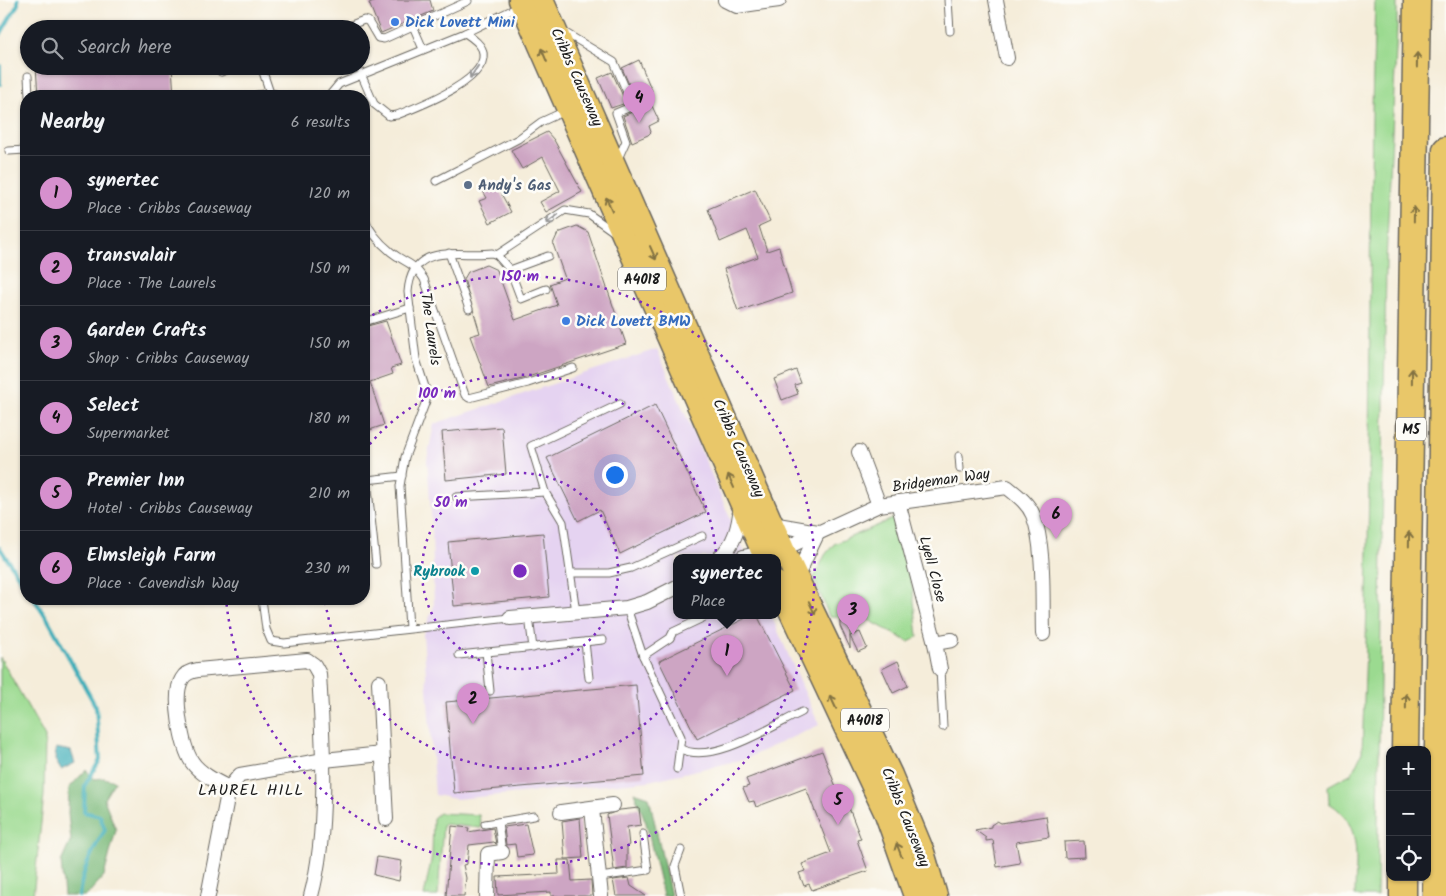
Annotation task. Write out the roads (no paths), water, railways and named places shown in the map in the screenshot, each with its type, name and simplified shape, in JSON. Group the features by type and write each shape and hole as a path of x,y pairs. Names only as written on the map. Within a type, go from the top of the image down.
{"highway":[{"name":"M5","path":"1405,746 1417,0"},
{"name":"M5","path":"1436,896 1446,150"},
{"path":"1403,896 1404,881"}],"main road":[{"name":"Cribbs Causeway","path":"528,2 554,24 772,524 763,554"},
{"name":"Cribbs Causeway","path":"528,2 568,110 763,554"},
{"name":"Cribbs Causeway","path":"783,584 886,814 915,896"},
{"name":"Cribbs Causeway","path":"783,584 891,775 923,852 936,896"}],"street":[{"path":"725,0 738,6 779,0"},
{"path":"996,0 1007,58"},
{"name":"Bridgeman Way","path":"859,452 879,505"},
{"name":"Bridgeman Way","path":"763,554 879,505 962,489 1007,487 1021,498 1032,514 1039,535 1043,634"},
{"name":"Lyell Close","path":"898,502 936,643 940,669"},
{"path":"723,554 738,528 741,504"},
{"path":"772,524 818,532 783,584"},
{"path":"510,618 627,608 647,602 673,589"},
{"path":"936,643 952,640"},
{"path":"229,788 214,781 193,764 185,752 178,702 179,686 182,678 190,671 307,660 314,665 319,674 324,760 318,853 311,896"},
{"path":"379,682 386,819"},
{"path":"208,896 229,788 240,775 324,760 382,754"},
{"path":"561,812 613,805"},
{"path":"592,809 601,896"},
{"path":"487,896 488,854 502,852"}],"lane":[{"path":"948,0 950,31"},
{"path":"370,24 378,38 384,39 468,1"},
{"path":"370,70 465,33 528,2"},
{"path":"554,24 614,62 633,106 616,113 626,140 615,163"},
{"path":"413,26 423,49"},
{"path":"370,96 382,112 389,116 397,115 446,94 468,80 476,69 483,53 481,47 465,33"},
{"path":"264,75 269,90"},
{"path":"334,90 339,84 359,75"},
{"path":"361,75 367,90"},
{"path":"28,76 29,90"},
{"path":"436,181 518,139 541,122 568,110"},
{"path":"9,150 20,150"},
{"path":"497,255 565,210 589,214 625,239"},
{"path":"370,228 382,244 392,253 415,266 424,279 465,395 468,398 528,383 573,368"},
{"path":"449,253 469,310"},
{"path":"415,266 436,254 492,253 497,255 510,270 520,299 546,289"},
{"path":"510,270 548,256"},
{"name":"The Laurels","path":"409,628 400,486 413,430 426,401 426,390 416,359 410,308 409,281 415,266"},
{"path":"370,320 410,308"},
{"path":"576,612 563,522 545,492 531,446 620,404"},
{"path":"959,456 960,469"},
{"path":"370,480 402,476"},
{"path":"456,497 545,492"},
{"path":"370,508 376,564"},
{"path":"571,573 609,573 631,568 702,536"},
{"path":"263,605 266,629 271,641 284,642 510,618"},
{"path":"627,608 643,656 681,737 677,769"},
{"path":"530,617 533,648"},
{"path":"643,656 670,638 673,632 701,619"},
{"path":"459,655 603,640"},
{"path":"585,642 589,678"},
{"path":"486,652 490,691"},
{"name":"Lyell Close","path":"940,669 943,727"},
{"path":"681,749 693,754 729,747 802,712"},
{"path":"485,824 534,816"},
{"path":"498,822 502,852"},
{"path":"600,877 648,870 643,834"},
{"path":"681,850 675,866 682,896"}],"water":[{"path":"56,748 71,751 75,763 61,770 55,760"}],"waterway":[{"path":"0,35 18,4 18,0"},
{"path":"0,66 0,84"},
{"path":"0,548 20,579"},
{"path":"38,605 96,707 100,760 85,785 84,812 100,816 105,830 88,861 82,878 79,896"}],"place":[{"name":"Dick Lovett Mini","path":"395,22"},
{"name":"Select","path":"639,123"},
{"name":"Andy's Gas","path":"468,185"},
{"name":"Dick Lovett BMW","path":"566,321"},
{"name":"Elmsleigh Farm","path":"1056,539"},
{"name":"Rybrook","path":"475,571"},
{"name":"Garden Crafts","path":"853,635"},
{"name":"synertec","path":"727,676"},
{"name":"transvalair","path":"473,724"},
{"name":"Premier Inn","path":"838,825"}],"district":[{"name":"LAUREL HILL","path":"251,789"}]}
